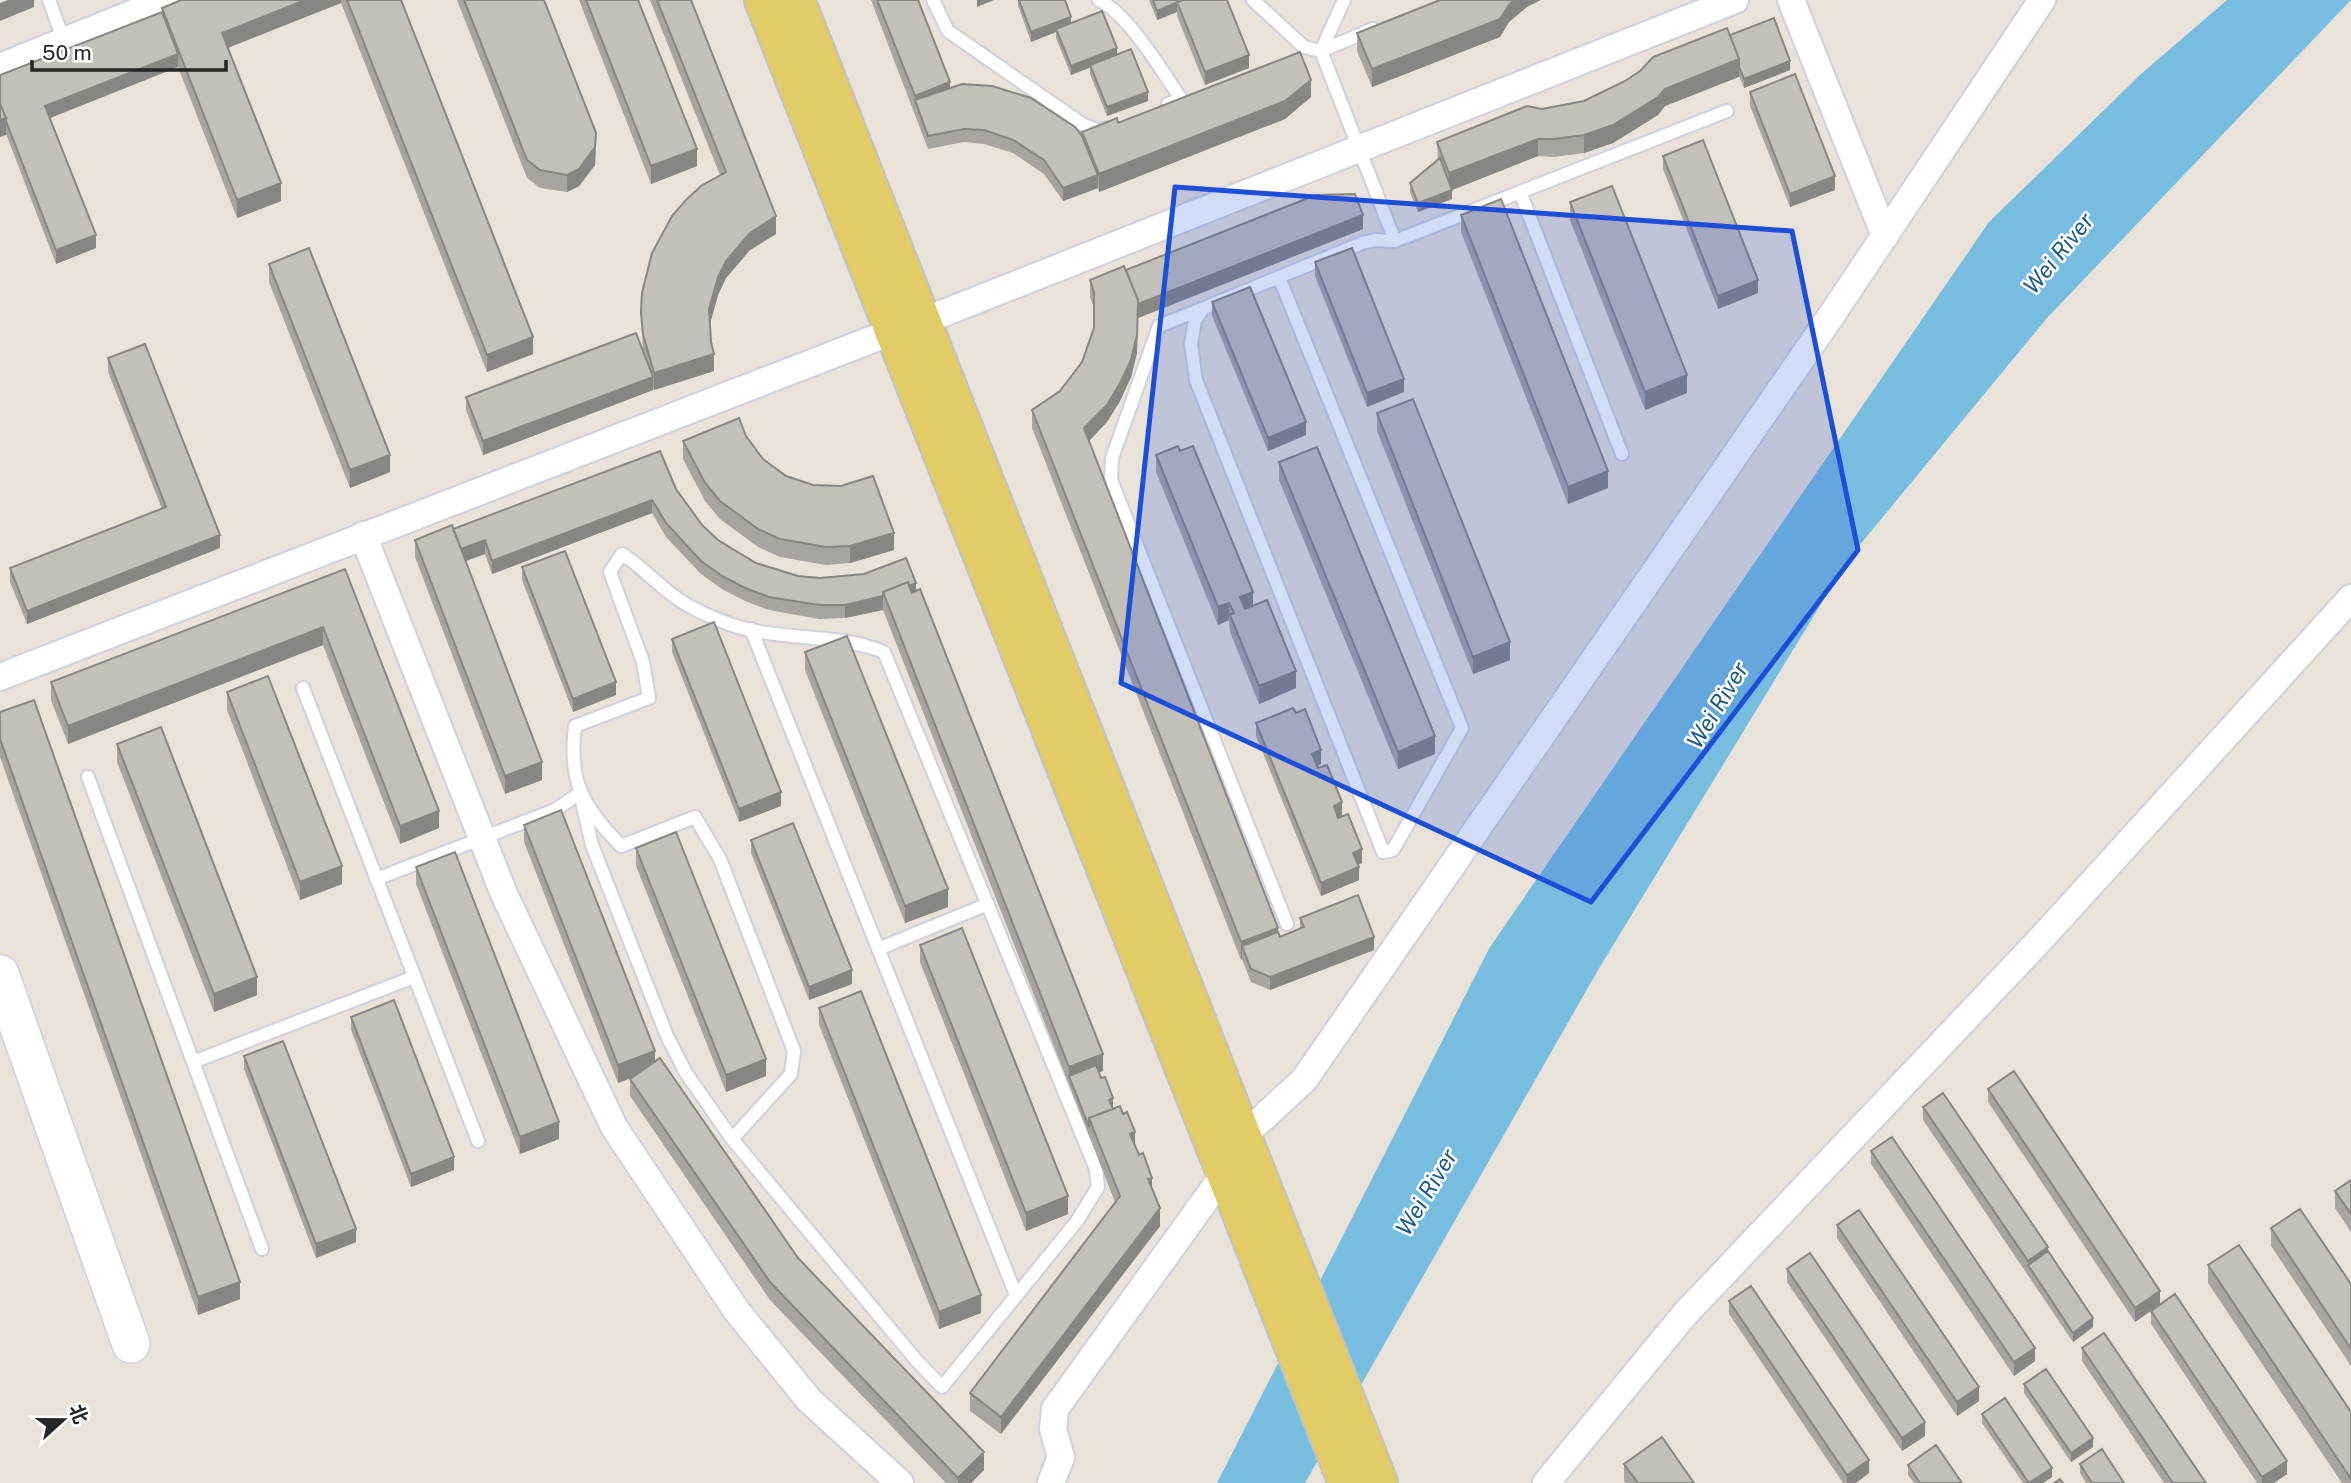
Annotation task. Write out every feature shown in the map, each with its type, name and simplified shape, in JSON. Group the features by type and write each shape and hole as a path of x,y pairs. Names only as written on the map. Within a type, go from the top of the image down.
{"main road":[{"path":"764,0 908,326 1242,1137 1238,1178 1378,1483"},
{"path":"795,0 908,326 1238,1178 1348,1483"}],"street":[{"path":"0,66 166,0"},
{"path":"0,677 908,326 1735,0"},
{"path":"1791,0 1885,236"},
{"path":"1242,1137 1304,1080 1885,236 2042,0"},
{"path":"363,536 504,894 614,1128 736,1310 809,1401 900,1483"},
{"path":"1546,1483 1685,1314 2039,941 2351,598"},
{"path":"0,974 131,1344"},
{"path":"1051,1483 1060,1457 1053,1429 1055,1409 1238,1178"}],"lane":[{"path":"49,0 64,41"},
{"path":"933,0 948,31 1082,124 1099,131 1122,122"},
{"path":"1099,0 1109,5 1142,43 1181,99 1158,108"},
{"path":"1253,0 1304,47 1321,51 1391,22"},
{"path":"1344,0 1321,51 1395,241"},
{"path":"1287,924 1111,480 1112,457 1159,326 1362,243 1375,240 1395,241 1727,111"},
{"path":"1520,192 1622,454"},
{"path":"1204,308 1195,320 1191,344 1196,380 1383,852 1393,850 1462,728 1279,277"},
{"path":"622,554 682,602 735,626 751,629 866,645 884,652 1096,1169 1098,1187 1077,1221 942,1387 916,1360 732,1139 686,1073 667,1036 592,845 571,753 575,726 649,698 643,662 610,572 622,554"},
{"path":"751,629 1016,1295"},
{"path":"303,688 478,1141"},
{"path":"88,776 262,1249"},
{"path":"376,878 555,810 580,793"},
{"path":"580,793 602,827 621,846 695,817 720,859 794,1051 791,1074 732,1139"},
{"path":"878,949 988,904"},
{"path":"193,1062 414,977"}],"highlighted area":[{"path":"1175,187 1792,231 1858,550 1591,902 1121,683"}],"water":[{"name":"Wei River","path":"2227,0 2351,0 2047,318 1849,558 1598,970 1305,1483 1217,1483 1490,947 1989,222 2141,74"}],"building":[{"path":"181,0 305,0 222,33 281,183 237,200 162,8"},
{"path":"347,0 401,0 533,337 487,355"},
{"path":"464,0 544,0 596,133 595,147 579,169 567,175 540,170 527,160"},
{"path":"586,0 638,0 697,149 651,166"},
{"path":"657,0 691,0 776,216 750,233 726,261 718,277 709,309 714,354 654,373 643,334 641,313 642,293 652,253 672,216 686,200 701,186 726,172"},
{"path":"877,0 918,0 950,82 915,96"},
{"path":"1019,0 1065,0 1071,17 1031,32"},
{"path":"1153,0 1183,0 1157,11"},
{"path":"1227,0 1249,55 1205,72 1177,2"},
{"path":"1440,0 1514,0 1500,19 1372,69 1357,33"},
{"path":"1102,11 1117,48 1071,66 1056,29"},
{"path":"162,12 178,54 45,106 96,235 56,250 0,103 0,75"},
{"path":"1774,18 1790,61 1744,79 1730,35"},
{"path":"1727,28 1739,59 1665,89 1658,97 1613,125 1584,135 1538,139 1449,173 1437,142 1527,106 1542,109 1584,101 1625,81 1640,71 1653,57"},
{"path":"1131,49 1148,92 1107,107 1090,65"},
{"path":"1300,52 1311,80 1285,101 1099,174 1082,132 1117,118 1118,123"},
{"path":"1795,74 1835,176 1790,194 1750,92"},
{"path":"962,84 992,86 1031,98 1075,127 1082,136 1098,175 1063,188 1044,160 1013,140 984,130 964,129 928,136 915,100"},
{"path":"0,103 6,118 0,120"},
{"path":"1703,140 1758,280 1718,296 1663,156"},
{"path":"1440,158 1452,190 1418,203 1410,183"},
{"path":"1612,186 1687,375 1645,392 1570,202"},
{"path":"1355,194 1363,215 1138,304 1126,270 1316,195"},
{"path":"1501,199 1608,471 1568,487 1461,215"},
{"path":"309,248 390,455 350,470 269,264"},
{"path":"1352,248 1404,379 1367,393 1315,262"},
{"path":"1124,266 1138,300 1137,335 1131,360 1107,405 1084,428 1278,928 1241,942 1032,410 1060,391 1082,362 1094,328 1094,292 1090,280"},
{"path":"1250,287 1306,422 1268,438 1212,302"},
{"path":"636,333 653,377 483,441 466,397"},
{"path":"145,344 220,535 27,611 10,568 166,507 108,358"},
{"path":"1413,399 1510,642 1473,657 1377,413"},
{"path":"739,418 746,436 763,459 786,476 813,485 841,486 873,476 894,533 850,546 826,547 780,539 758,529 720,501 705,483 683,441"},
{"path":"1178,446 1180,451 1193,446 1253,592 1240,597 1245,609 1267,600 1296,671 1259,686 1230,615 1234,613 1229,603 1218,607 1156,455"},
{"path":"1317,447 1435,736 1398,752 1279,462"},
{"path":"660,451 676,489 702,525 718,540 756,563 798,576 820,578 864,574 906,558 916,583 909,586 908,582 883,592 883,596 845,605 819,605 769,597 722,576 701,561 666,523 652,500 492,561 485,540 461,549 453,529"},
{"path":"452,525 542,762 505,776 415,540"},
{"path":"565,551 616,682 573,699 522,567"},
{"path":"345,569 439,811 400,826 323,627 68,726 51,682"},
{"path":"908,582 912,593 920,589 1103,1054 1069,1067 883,592"},
{"path":"714,622 781,792 739,809 672,639"},
{"path":"847,636 948,889 905,906 805,652"},
{"path":"268,676 342,866 300,882 227,692"},
{"path":"34,700 240,1282 198,1297 0,739 0,712"},
{"path":"1293,708 1296,713 1305,709 1321,750 1312,754 1318,768 1327,765 1342,802 1334,806 1338,818 1348,814 1362,849 1353,853 1359,867 1321,883 1256,723"},
{"path":"161,727 257,977 214,994 117,744"},
{"path":"561,810 655,1051 618,1065 524,825"},
{"path":"793,823 852,970 809,987 751,840"},
{"path":"676,832 766,1059 726,1075 636,848"},
{"path":"455,852 559,1122 520,1137 416,867"},
{"path":"1358,895 1374,937 1270,977 1251,969 1242,946 1278,932 1280,937 1304,927 1300,918"},
{"path":"962,928 1068,1196 1026,1213 920,945"},
{"path":"861,991 981,1295 939,1312 819,1008"},
{"path":"394,1000 454,1157 411,1174 351,1017"},
{"path":"283,1041 356,1229 316,1244 244,1056"},
{"path":"660,1058 798,1258 984,1452 958,1478 770,1282 630,1079"},
{"path":"1096,1065 1101,1078 1105,1077 1113,1098 1109,1100 1113,1109 1089,1118 1089,1127 1069,1076"},
{"path":"2014,1071 2160,1291 2135,1308 1988,1089"},
{"path":"1943,1093 2048,1247 2028,1261 1923,1107"},
{"path":"1120,1106 1123,1114 1127,1112 1135,1132 1130,1134 1139,1155 1143,1153 1152,1178 1148,1179 1160,1208 1001,1417 970,1393 1120,1196 1089,1118"},
{"path":"1892,1137 2035,1348 2014,1362 1871,1151"},
{"path":"2351,1180 2351,1214 2335,1191"},
{"path":"2300,1209 2351,1284 2351,1349 2271,1228"},
{"path":"1859,1210 1979,1387 1957,1402 1837,1225"},
{"path":"2239,1245 2351,1412 2351,1479 2208,1265"},
{"path":"2048,1251 2093,1318 2073,1333 2028,1265"},
{"path":"1810,1253 1925,1422 1902,1438 1787,1269"},
{"path":"1751,1286 1869,1460 1847,1475 1729,1301"},
{"path":"2175,1294 2287,1461 2262,1477 2151,1311"},
{"path":"2104,1333 2206,1483 2173,1483 2082,1348"},
{"path":"2046,1369 2093,1438 2071,1453 2024,1384"},
{"path":"2005,1398 2052,1468 2029,1483 1982,1414"},
{"path":"1662,1437 1694,1483 1638,1483 1624,1464"},
{"path":"1936,1445 1962,1483 1920,1483 1908,1465"},
{"path":"2102,1449 2124,1483 2092,1483 2080,1464"}]}
